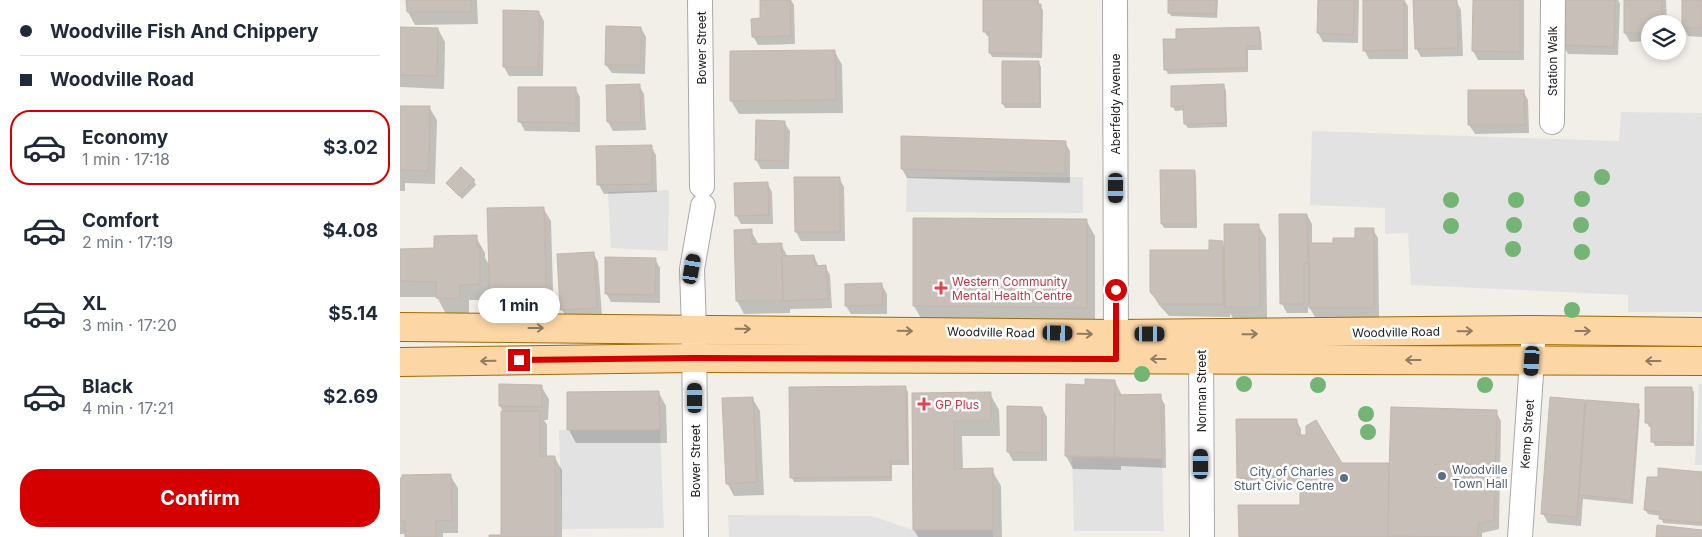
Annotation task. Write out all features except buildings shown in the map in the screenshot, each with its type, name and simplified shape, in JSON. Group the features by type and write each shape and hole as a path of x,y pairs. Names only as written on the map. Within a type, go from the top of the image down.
{"main road":[{"name":"Woodville Road","path":"400,327 694,329 1532,361 1702,362"},
{"name":"Woodville Road","path":"1201,347 1534,330 1702,332"},
{"name":"Woodville Road","path":"400,362 694,358 1116,346"}],"street":[{"name":"Bower Street","path":"696,537 692,269 702,196 700,0"},
{"name":"Aberfeldy Avenue","path":"1115,0 1116,346"},
{"name":"Station Walk","path":"1552,122 1553,0"},
{"name":"Kemp Street","path":"1520,537 1534,330"},
{"name":"Norman Street","path":"1201,347 1202,537"}],"shaded area":[{"path":"1621,112 1702,113 1702,312 1628,312 1628,295 1411,285 1408,233 1385,234 1385,208 1310,205 1312,131 1619,141"},
{"path":"907,177 1083,177 1083,213 906,212"},
{"path":"669,190 668,251 611,248 608,192"},
{"path":"1699,384 1702,384 1702,465 1695,465"},
{"path":"559,430 660,430 664,528 562,529"},
{"path":"1072,457 1162,459 1164,531 1074,531"},
{"path":"728,515 872,516 913,530 993,530 993,537 729,537"}],"place":[{"name":"Western Community Mental Health Centre","path":"941,288"},
{"name":"GP Plus","path":"924,404"},
{"name":"Woodville Town Hall","path":"1442,476"},
{"name":"City of Charles Sturt Civic Centre","path":"1344,478"}],"route":[{"path":"519,360 694,358 1116,359 1116,290"}]}
